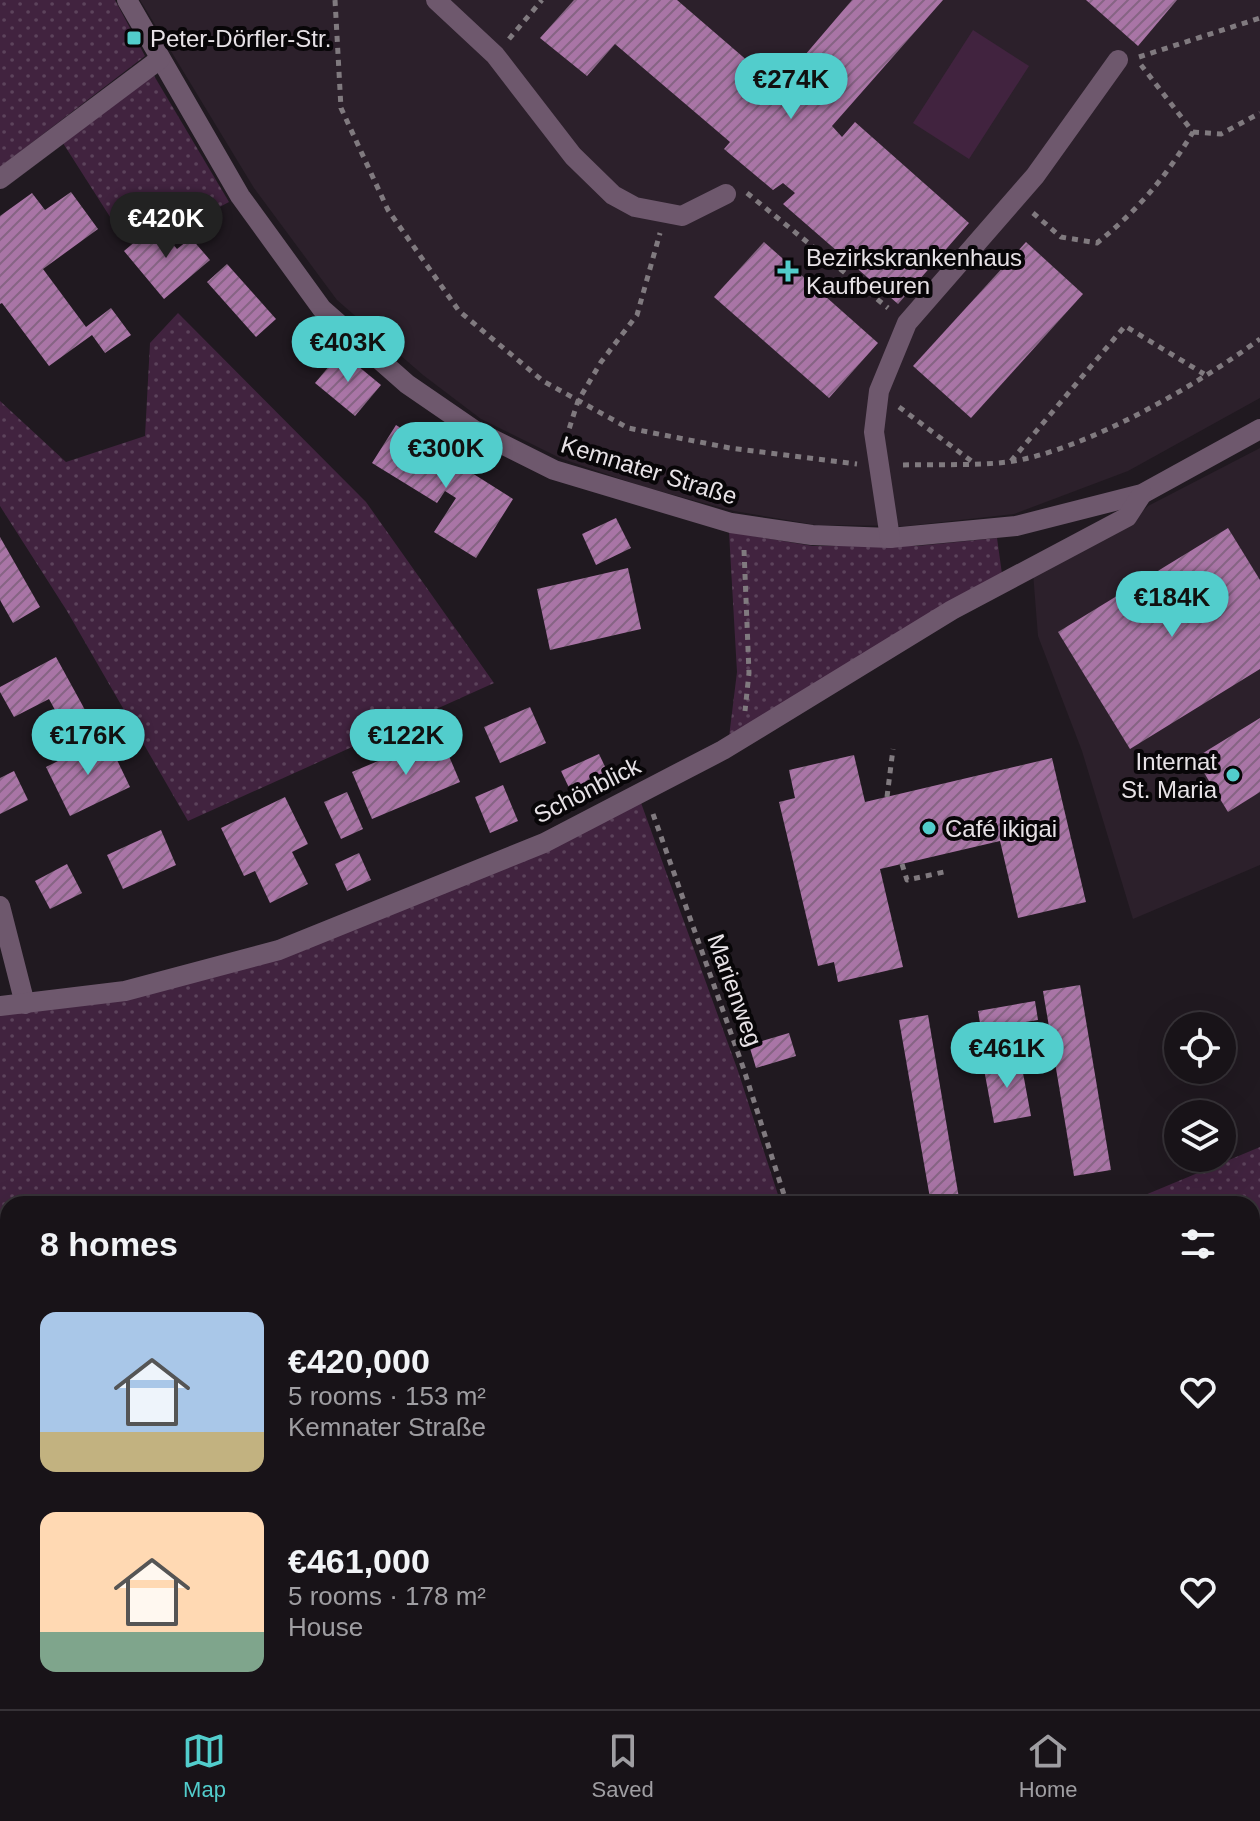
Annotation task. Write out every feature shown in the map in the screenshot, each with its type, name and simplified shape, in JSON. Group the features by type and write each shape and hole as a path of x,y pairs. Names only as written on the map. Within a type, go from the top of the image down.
{"street":[{"name":"Kemnater Straße","path":"127,0 240,196 322,309 407,384 474,430 554,470 743,525 812,535 890,538 1016,526 1142,494 1260,429"},
{"path":"436,0 495,55 593,179 635,207 682,216 726,194"},
{"path":"0,179 160,59"},
{"path":"890,538 874,432 879,391 907,323 1035,176 1127,59"},
{"name":"Schönblick","path":"0,1006 125,991 279,950 544,843 741,739 952,610 1127,517 1142,494"},
{"path":"0,906 25,1004"}],"path":[{"path":"335,0 341,108 388,210 459,311 543,381 628,428 730,448 877,465 1010,461 1083,440 1205,374 1260,339"},
{"path":"495,55 542,0"},
{"path":"1260,18 1127,59 1193,132 1221,134 1260,113"},
{"path":"1013,199 1061,237 1097,243 1136,212 1169,173 1193,132"},
{"path":"726,194 749,193 873,296"},
{"path":"554,470 578,401 601,362 637,315 660,239 663,212"},
{"path":"1010,461 1125,326 1205,374"},
{"path":"879,391 974,464"},
{"path":"741,739 749,673 743,525"},
{"path":"887,797 893,749"},
{"name":"Marienweg","path":"644,790 743,1067 784,1196"},
{"path":"902,864 907,880 944,872"}],"shaded area":[{"path":"0,0 115,0 145,56 0,167"},
{"name":"Bezirkskrankenhaus Kaufbeuren","path":"140,0 1260,0 1260,398 1128,471 1014,514 907,526 816,525 734,511 644,487 560,458 481,419 423,375 337,300 254,188"},
{"path":"973,30 1029,66 969,159 913,123"},
{"path":"153,74 229,202 182,227 148,199 112,220 61,140"},
{"path":"178,313 366,502 494,683 188,821 67,611 0,506 0,401 66,462 145,436 150,343"},
{"path":"1260,448 1260,865 1133,919 1082,751 1038,636 1033,573 1131,522 1148,506"},
{"path":"729,532 813,546 917,546 997,538 1002,574 729,737 737,672"},
{"path":"640,800 738,1071 778,1196 0,1196 0,1012 282,954"},
{"path":"1260,1147 1260,1196 1141,1196 1200,1172 1236,1172 1236,1157"}],"building":[{"path":"574,0 677,0 764,75 756,83 770,96 852,0 943,0 832,126 842,137 855,122 969,223 898,304 783,204 795,193 783,183 773,190 724,149 730,142 615,44 587,76 540,38"},
{"path":"1086,0 1177,0 1138,46"},
{"path":"71,192 98,229 43,269 86,327 111,308 131,335 105,353 92,335 49,366 0,304 0,216 32,193 45,210"},
{"path":"156,224 177,249 191,238 210,260 164,299 124,251"},
{"path":"764,242 878,343 829,398 714,297"},
{"path":"1026,242 1083,294 971,418 913,366"},
{"path":"227,264 276,319 256,337 207,282"},
{"path":"341,352 381,385 355,416 315,383"},
{"path":"396,425 513,499 476,558 434,532 456,498 445,491 437,503 372,463"},
{"path":"616,518 631,548 596,565 582,534"},
{"path":"1228,528 1260,580 1260,669 1130,749 1058,632"},
{"path":"0,537 40,607 13,623 0,600"},
{"path":"628,568 641,629 550,650 537,589"},
{"path":"56,657 90,719 67,732 49,699 14,717 0,692 0,687"},
{"path":"530,707 546,743 500,763 484,727"},
{"name":"Internat St. Maria","path":"1260,718 1260,792 1228,812 1195,758"},
{"path":"440,735 460,782 372,819 352,772"},
{"path":"106,737 130,787 70,816 46,767"},
{"path":"599,754 611,779 573,796 561,771"},
{"path":"854,755 865,802 1052,758 1086,902 1018,918 1000,841 880,869 903,967 838,982 834,962 818,966 779,802 795,798 789,770"},
{"path":"14,771 28,800 0,814 0,778"},
{"path":"503,785 518,821 490,833 475,797"},
{"path":"347,792 363,829 341,839 324,802"},
{"path":"285,797 308,844 292,852 308,884 270,903 255,871 244,876 221,828"},
{"path":"161,830 176,865 123,889 107,855"},
{"path":"359,853 371,880 347,891 335,864"},
{"path":"67,864 82,893 50,909 35,881"},
{"path":"1080,985 1111,1170 1074,1176 1043,991"},
{"path":"1035,1001 1038,1020 981,1029 978,1011"},
{"path":"928,1015 959,1196 930,1196 899,1020"},
{"path":"789,1033 796,1056 756,1068 749,1045"},
{"path":"1020,1057 1031,1116 994,1123 983,1064"}],"place":[{"name":"Peter-Dörfler-Str.","path":"134,38"},
{"name":"Bezirkskrankenhaus Kaufbeuren","path":"788,271"},
{"name":"Internat St. Maria","path":"1233,775"},
{"name":"Café ikigai","path":"929,828"}]}
